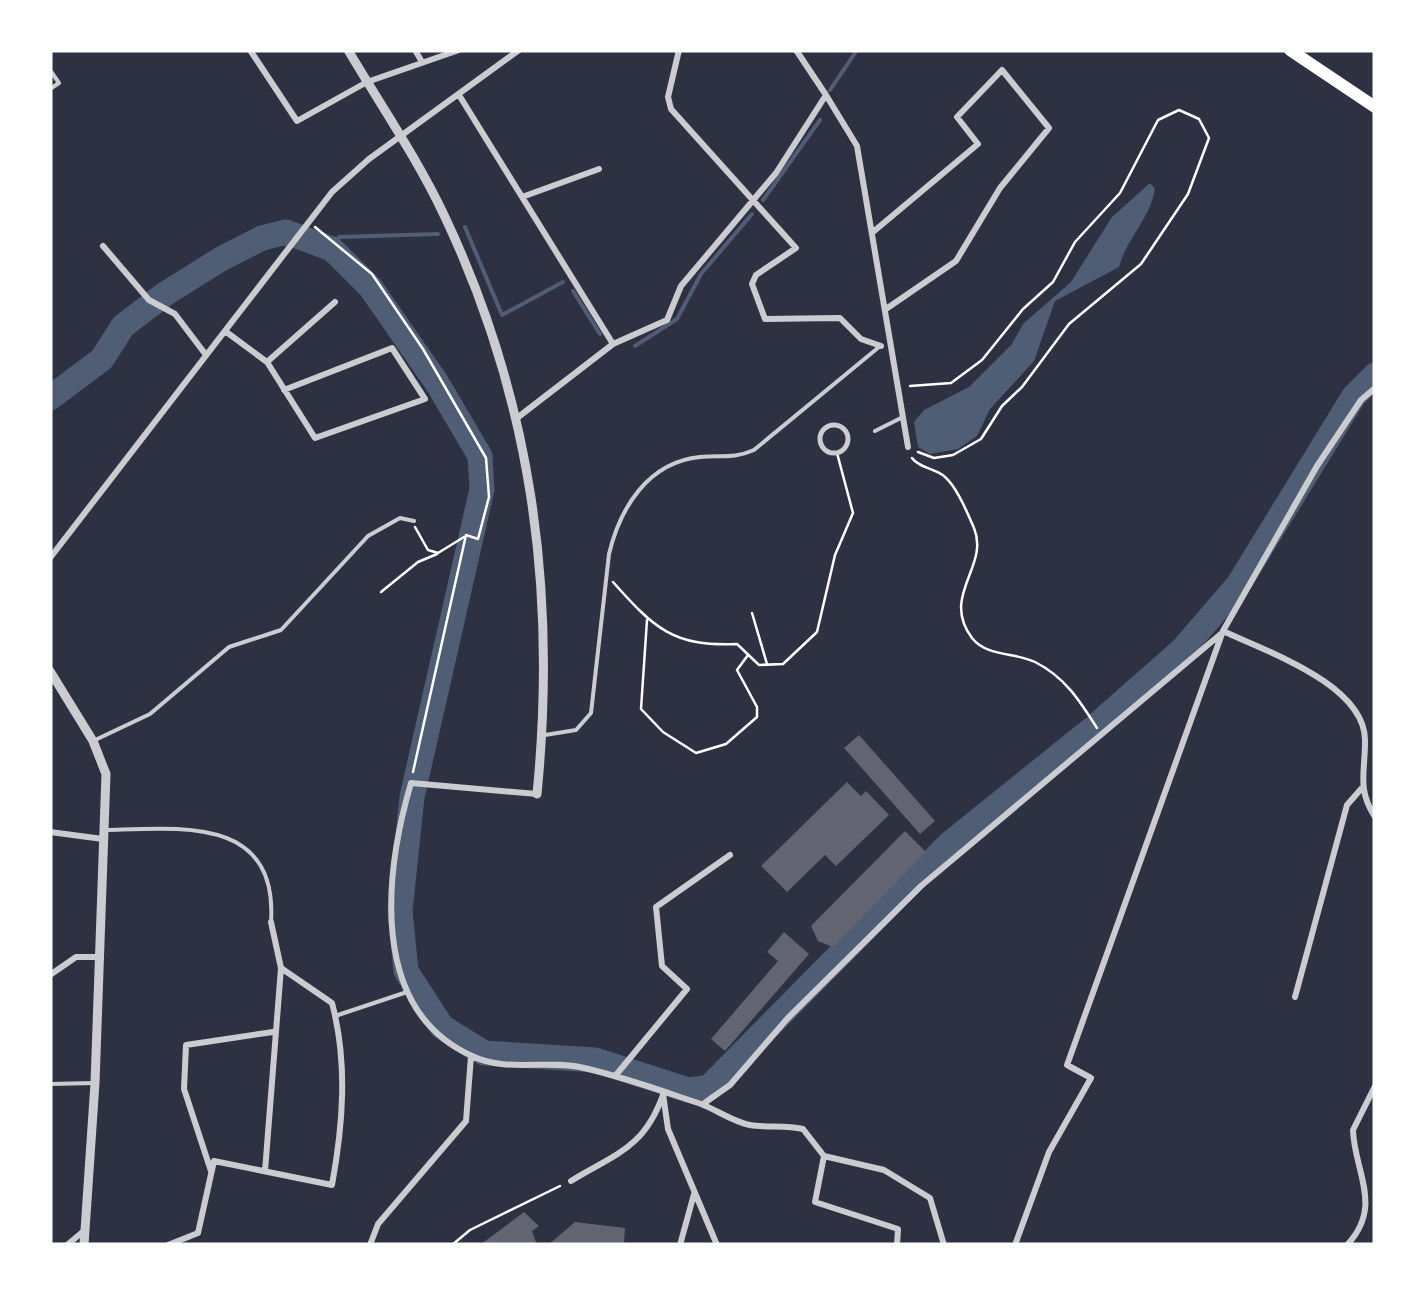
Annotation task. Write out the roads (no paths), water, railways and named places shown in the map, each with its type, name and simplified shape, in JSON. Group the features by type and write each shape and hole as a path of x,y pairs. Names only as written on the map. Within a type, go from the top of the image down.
{"highway":[{"path":"1290,50 1375,107"}],"street":[{"path":"250,50 297,121 367,82 460,50"},
{"path":"348,50 444,213 500,350 541,547 546,652 537,794 414,783 402,822 390,930 396,965 407,992 437,1030 470,1056 501,1065 564,1063 616,1074 748,1125 803,1130 824,1156 884,1170 930,1198 944,1245"},
{"path":"416,50 422,62"},
{"path":"50,558 332,192 400,135 519,50"},
{"path":"680,50 668,97 671,109 796,248 756,275 752,284 766,319 840,318 860,339 881,346"},
{"path":"796,50 858,146 908,447"},
{"path":"873,232 978,144 957,117 1002,70 1049,128 1000,188 956,261 886,309"},
{"path":"459,95 613,344"},
{"path":"517,418 613,344 667,320 681,286 754,200 826,95"},
{"path":"522,197 599,168"},
{"path":"103,246 148,300 175,314 206,355"},
{"path":"266,362 334,302"},
{"path":"225,331 266,362 284,390 315,438 425,399 392,348 284,390"},
{"path":"1015,1245 1049,1152 1090,1078 1067,1065 1223,632 1317,466 1361,400 1375,388"},
{"path":"829,426 838,426 847,435 845,448 837,453 821,446 820,436 829,426"},
{"path":"702,1105 730,1084 787,1019 921,886 1223,632"},
{"path":"1223,632 1316,675 1348,703 1366,739 1360,789 1348,805 1296,997"},
{"path":"50,671 93,741 106,774 95,1083 84,1245"},
{"path":"1366,739 1375,737"},
{"path":"1360,789 1375,817"},
{"path":"50,832 105,835"},
{"path":"616,1074 687,989 662,966 656,908 730,855"},
{"path":"265,1171 280,968 271,922"},
{"path":"50,975 76,957 99,956"},
{"path":"168,1245 198,1233 214,1161 332,1185 341,1138 342,1089 336,1016 332,1003 280,968"},
{"path":"212,1172 184,1090 186,1045 273,1032"},
{"path":"370,1245 378,1224 466,1122 470,1056"},
{"path":"1348,1245 1361,1224 1367,1189 1352,1130 1375,1086"},
{"path":"571,1181 651,1128 663,1094"},
{"path":"663,1094 668,1129 717,1245"},
{"path":"824,1156 815,1202 898,1229 897,1245"},
{"path":"680,1245 694,1194"},
{"path":"1361,1224 1375,1222"},
{"path":"67,1245 86,1230"}],"lane":[{"path":"50,70 59,83 50,89"},
{"path":"543,735 570,733 591,713 606,574 620,518 653,476 695,458 730,458 754,450 798,416 852,365 892,340"},
{"path":"876,430 905,416"},
{"path":"93,741 160,706 229,647 281,630 368,536 400,518 414,521"},
{"path":"105,835 176,828 224,834 257,854 273,896 271,922"},
{"path":"336,1016 407,992"},
{"path":"50,1084 95,1083"}],"water":[{"path":"1150,183 1155,189 1152,200 1119,267 1055,301 1034,361 990,409 977,436 958,449 930,454 918,447 914,422 924,410 969,387 1012,344 1023,324 1071,282 1112,217"}],"waterway":[{"path":"830,90 857,50"},
{"path":"763,200 820,120"},
{"path":"635,346 677,319 701,274 752,214"},
{"path":"465,227 502,315 563,282"},
{"path":"50,398 102,359 123,326 165,294 221,259 262,238 286,232 332,249 371,288 437,383 480,456 482,489 412,797 400,911 406,971 442,1027 484,1053 595,1060 688,1090 709,1087 949,844 1092,729"},
{"path":"339,237 438,234"},
{"path":"312,239 318,239"},
{"path":"573,291 600,334"},
{"path":"1099,723 1182,650 1238,585 1354,396 1375,375"}]}
